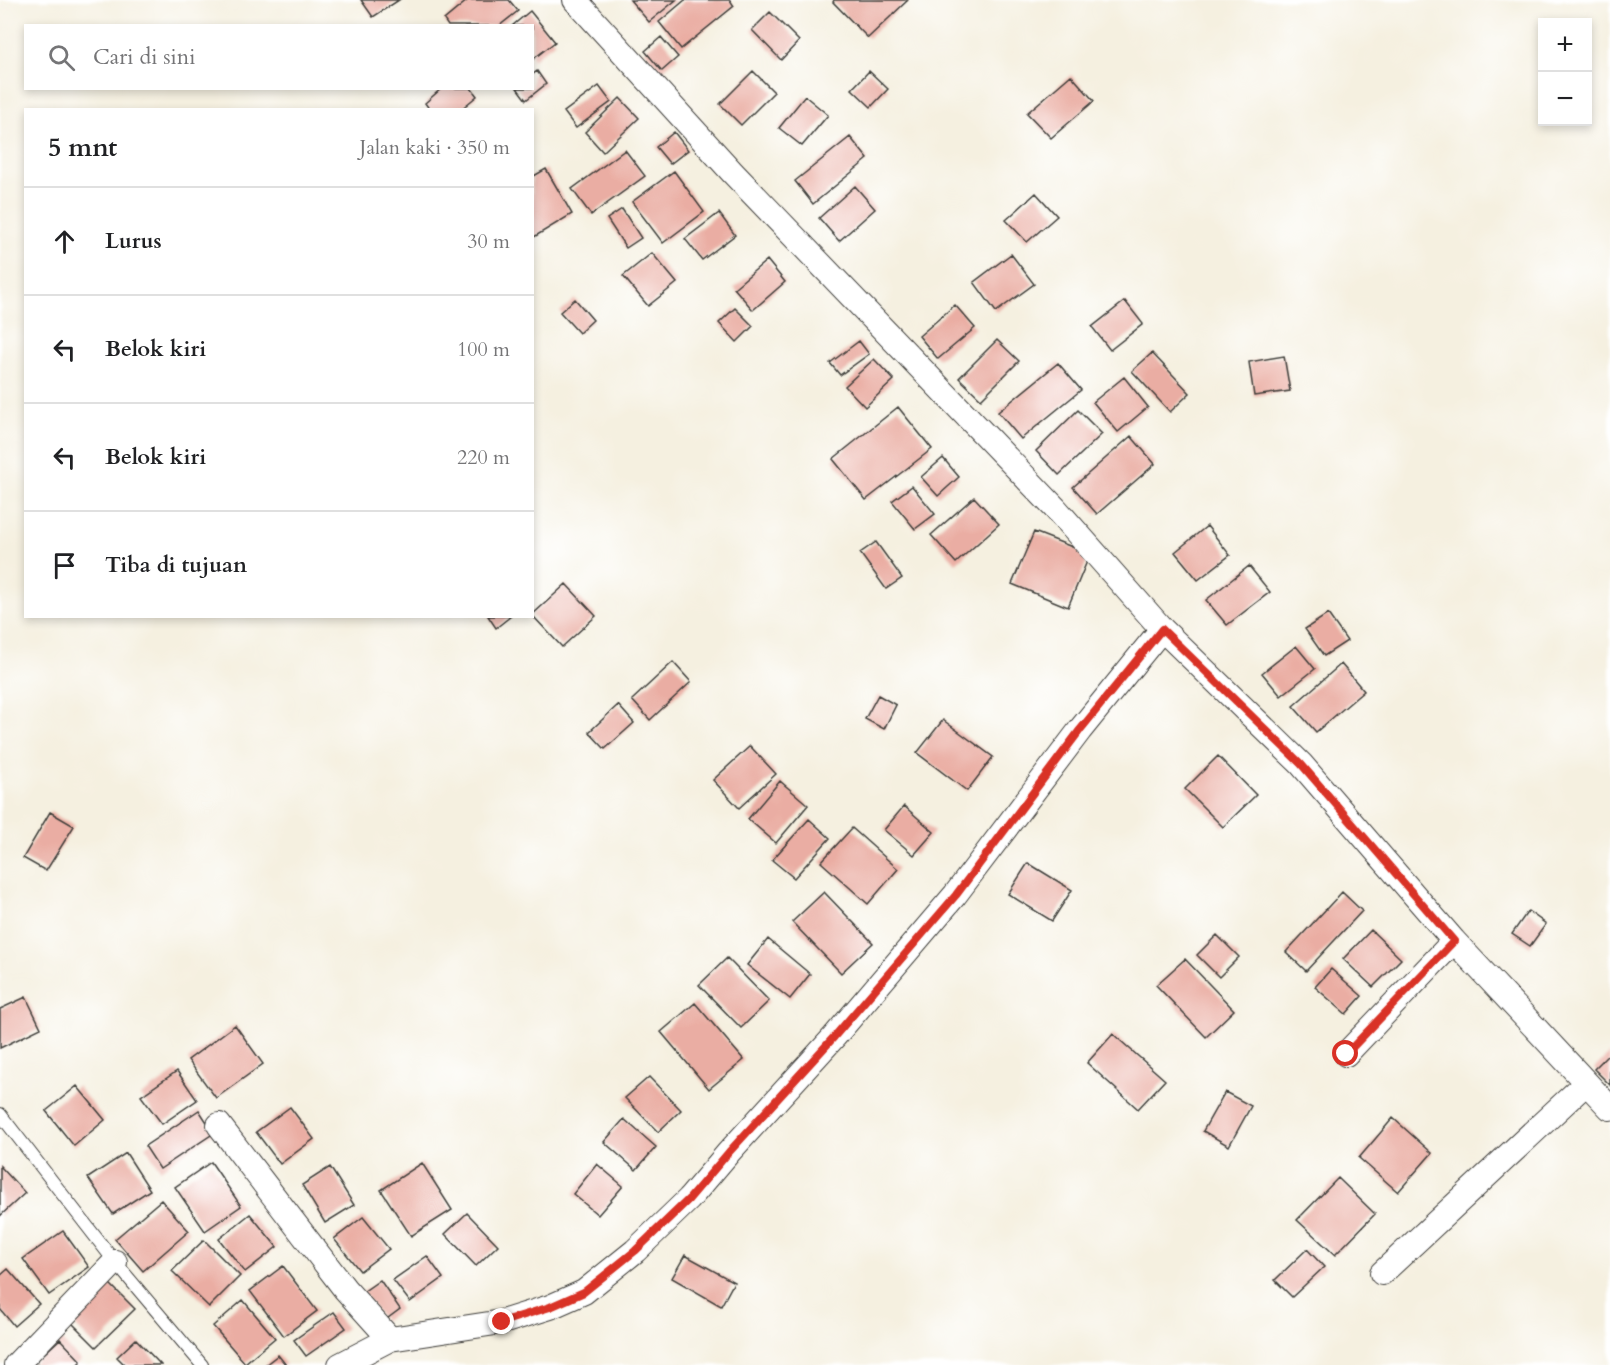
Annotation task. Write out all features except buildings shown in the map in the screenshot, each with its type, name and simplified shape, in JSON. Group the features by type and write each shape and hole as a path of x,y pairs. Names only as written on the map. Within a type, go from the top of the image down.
{"street":[{"path":"575,0 733,173 1055,508 1162,629 1301,764 1454,941 1610,1108"},
{"path":"340,1365 390,1339 502,1322 550,1307 584,1292 635,1251 689,1199 834,1037 956,895 1080,730 1162,629"},
{"path":"1346,1054 1454,941"},
{"path":"1382,1273 1586,1083"},
{"path":"219,1125 345,1289 390,1339"},
{"path":"16,1365 115,1262"}],"lane":[{"path":"0,1114 115,1262 202,1365"}],"route":[{"path":"502,1322 550,1307 584,1292 635,1251 689,1199 834,1037 956,895 1080,730 1162,629 1301,764 1454,941 1346,1054"}]}
